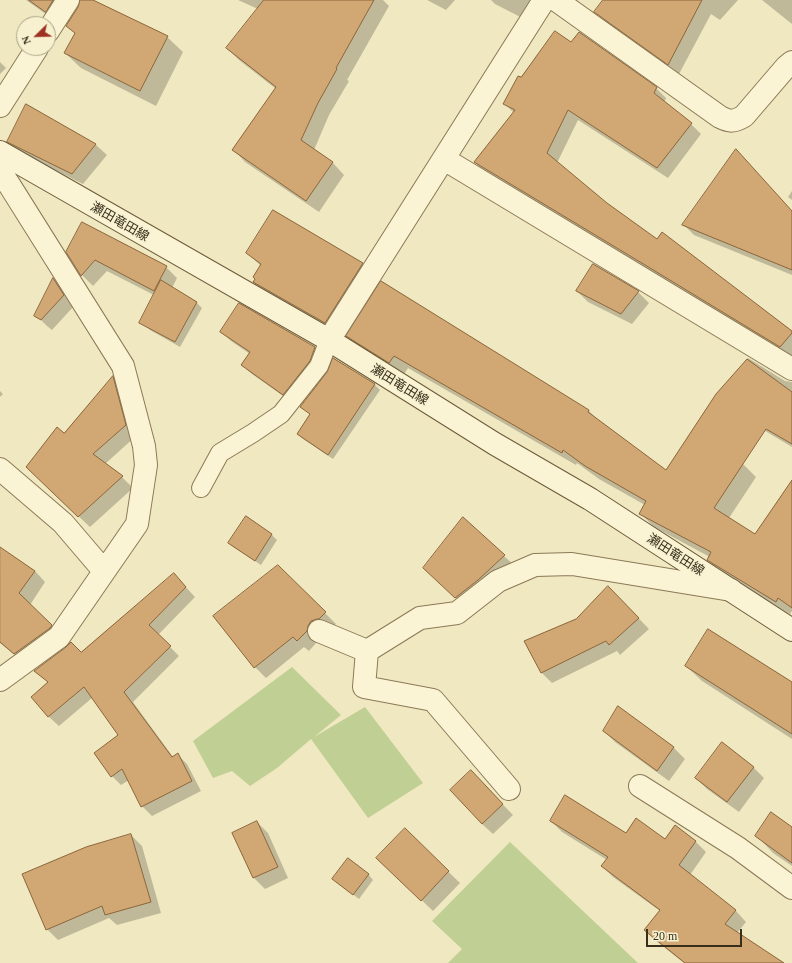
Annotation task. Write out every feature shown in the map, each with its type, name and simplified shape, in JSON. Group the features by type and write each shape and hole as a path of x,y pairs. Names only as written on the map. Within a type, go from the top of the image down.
{"street":[{"path":"56,19 68,0"},
{"path":"329,340 544,0"},
{"path":"556,0 720,117 728,121 736,121 744,116 792,62"},
{"path":"0,106 32,56"},
{"name":"瀬田竜田線","path":"0,152 329,340 495,444 590,499 792,630"},
{"path":"444,159 792,369"},
{"path":"0,170 6,188 123,366 144,446 146,465 137,524 59,637 0,680"},
{"path":"0,469 62,523 104,572"},
{"path":"367,651 420,618 457,613 498,581 535,565 572,564 731,590"},
{"path":"319,631 367,651"},
{"path":"367,651 364,687 433,700 509,789"},
{"path":"640,786 738,848 792,888"}],"lane":[{"path":"201,488 220,453 281,414 319,366 329,340"}],"green space":[{"path":"292,667 341,715 314,737 365,707 423,783 368,818 311,739 277,768 250,786 232,771 213,778 193,741"},
{"path":"510,842 638,963 448,963 462,949 432,921"}],"building":[{"path":"29,0 53,0 46,12"},
{"path":"80,0 93,0 168,36 140,91 64,53 75,33 66,26 78,7"},
{"path":"264,0 374,0 336,68 337,69 318,103 301,140 333,162 306,201 232,150 276,87 226,48"},
{"path":"603,0 702,0 668,65 594,12"},
{"path":"555,31 571,42 579,32 657,87 654,93 692,123 657,168 568,110 547,153 607,203 657,239 662,232 792,331 780,347 474,162 515,110 503,104 518,76 521,77"},
{"path":"26,104 96,144 72,174 7,142"},
{"path":"736,149 792,211 792,270 682,225"},
{"path":"273,210 363,263 325,323 253,282 255,279 253,277 261,264 246,253"},
{"path":"82,222 167,266 154,291 95,260 81,276 66,252"},
{"path":"593,264 639,291 621,314 576,291"},
{"path":"53,278 64,295 41,320 34,316"},
{"path":"161,280 197,302 175,342 139,323"},
{"path":"381,281 589,410 588,412 666,470 716,394 747,359 792,392 792,444 766,429 714,508 755,534 792,480 792,608 778,598 776,602 707,560 711,552 639,514 646,501 585,466 563,450 562,453 394,356 389,363 346,336"},
{"path":"239,303 315,347 310,361 283,395 241,365 250,352 220,332"},
{"path":"333,358 375,384 328,455 297,434 310,414 300,407 327,372"},
{"path":"113,376 126,425 93,454 123,476 78,517 26,467 57,427 64,433"},
{"path":"246,516 272,534 255,561 228,543"},
{"path":"463,517 505,555 478,580 455,598 423,568"},
{"path":"0,547 35,571 19,593 52,625 14,654 0,642"},
{"path":"278,565 326,612 319,619 311,621 307,631 297,641 293,637 254,668 213,616"},
{"path":"174,573 186,587 149,625 171,646 124,692 172,757 178,753 192,781 141,807 122,769 111,777 94,753 118,735 84,687 48,717 31,697 48,682 34,671 71,642 81,652"},
{"path":"608,586 639,618 609,645 606,641 541,673 524,641 576,619"},
{"path":"708,629 792,682 792,734 685,666"},
{"path":"618,706 674,747 657,771 603,731"},
{"path":"722,742 754,767 727,802 695,778"},
{"path":"471,770 503,804 482,824 450,790"},
{"path":"565,795 626,833 636,818 665,839 675,825 696,841 679,865 736,910 725,924 784,963 685,963 644,930 660,910 601,866 608,857 550,821"},
{"path":"771,812 792,827 792,863 755,836"},
{"path":"257,821 278,867 253,878 232,833"},
{"path":"405,828 449,871 421,901 376,858"},
{"path":"131,834 151,902 105,915 102,906 46,930 22,874 86,847"},
{"path":"348,858 369,874 353,895 332,879"}]}
